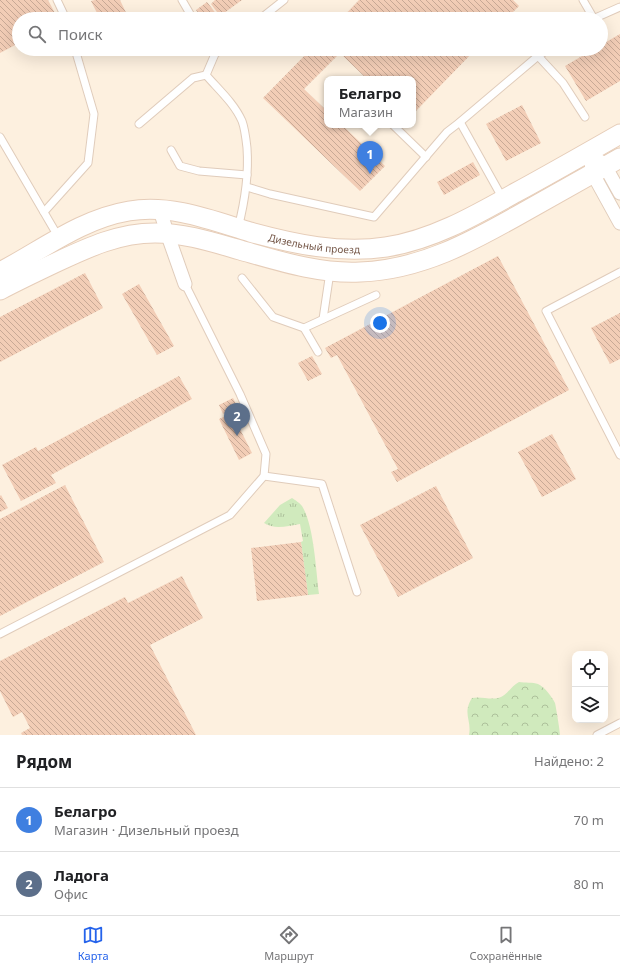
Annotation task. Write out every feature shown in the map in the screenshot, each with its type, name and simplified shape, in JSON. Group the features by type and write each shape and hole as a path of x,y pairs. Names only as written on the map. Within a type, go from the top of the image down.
{"street":[{"name":"Дизельный проезд","path":"0,272 86,224 115,214 145,209 191,214 294,243 324,248 355,250 385,247 415,240 444,230 504,199 620,134"},
{"path":"589,152 606,166 620,193"},
{"path":"606,166 620,223"},
{"path":"0,290 18,280 104,242 132,235 167,233 200,239 282,262 330,271 361,272 411,265 455,248 490,231 606,166"},
{"path":"160,210 185,284"}],"lane":[{"path":"57,0 63,12"},
{"path":"183,0 189,12"},
{"path":"269,12 284,0"},
{"path":"583,0 589,12"},
{"path":"608,12 620,7"},
{"path":"44,212 88,163 94,114 77,56"},
{"path":"206,75 212,56"},
{"path":"247,187 270,194 374,217 447,132 538,56 563,83 585,117"},
{"path":"139,124 193,78 206,75"},
{"path":"206,75 235,109 242,122 246,139 248,164 247,187 238,228"},
{"path":"460,122 504,199"},
{"path":"396,128 426,156"},
{"path":"0,137 59,238"},
{"path":"171,150 180,166 199,171 247,175"},
{"path":"323,319 330,271"},
{"path":"620,272 546,311 620,455"},
{"path":"242,278 273,317 304,328 318,352"},
{"path":"0,634 230,515 264,476 266,454 240,394 185,284"},
{"path":"304,328 376,295"},
{"path":"264,476 322,484 357,592"},
{"path":"597,735 620,723"}],"green space":[{"path":"292,498 302,506 306,514 314,548 319,594 308,595 300,524 277,527 264,523 280,505"},
{"path":"519,682 538,684 550,695 555,703 560,735 469,735 470,730 467,713 472,698 479,697 491,699 501,697"}],"building":[{"path":"0,0 48,0 54,12 12,12 12,47 0,53"},
{"path":"120,0 126,12 96,12 91,1"},
{"path":"215,0 242,0 226,12 217,12 211,4"},
{"path":"359,0 513,0 519,6 513,12 348,12"},
{"path":"207,2 215,12 198,12 196,10"},
{"path":"620,34 620,81 586,101 565,66 582,56 608,56 608,41"},
{"path":"304,56 337,56 304,89 324,108 324,128 345,128 385,166 360,191 263,98"},
{"path":"343,56 469,56 416,111 416,76 364,76"},
{"path":"522,105 541,143 506,161 486,124"},
{"path":"473,162 480,175 444,195 437,182"},
{"path":"498,256 569,390 397,482 391,472 398,469 337,355 331,358 325,348"},
{"path":"85,273 103,308 0,362 0,317"},
{"path":"139,284 174,346 157,355 122,294"},
{"path":"620,313 620,359 610,364 591,328"},
{"path":"312,356 322,374 308,381 298,363"},
{"path":"179,376 192,399 51,475 56,483 21,501 2,465 36,447 38,451"},
{"path":"233,398 237,406 223,414 219,405"},
{"path":"232,413 252,453 239,460 219,419"},
{"path":"552,434 576,479 542,497 518,452"},
{"path":"65,485 104,562 0,616 0,519"},
{"path":"436,486 473,558 398,597 360,525"},
{"path":"1,495 8,508 0,512 0,496"},
{"path":"301,542 308,595 257,601 251,548"},
{"path":"182,576 203,618 150,645 196,735 22,735 21,733 30,728 22,712 13,717 0,691 0,661 125,597 128,603"}],"place":[{"name":"Белагро","path":"370,174"},
{"name":"Ладога","path":"237,436"}]}
